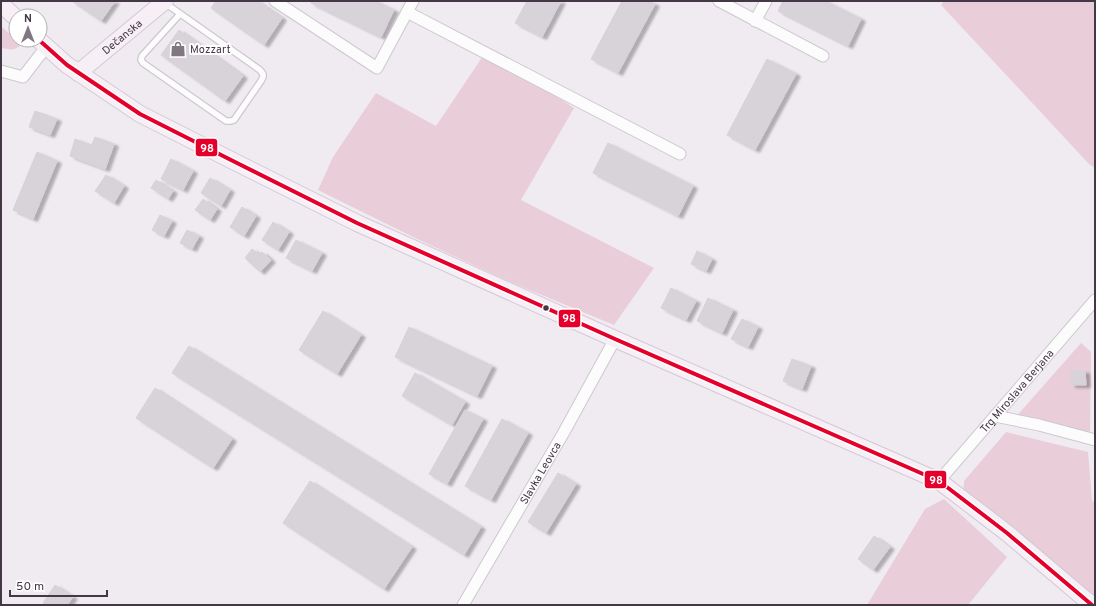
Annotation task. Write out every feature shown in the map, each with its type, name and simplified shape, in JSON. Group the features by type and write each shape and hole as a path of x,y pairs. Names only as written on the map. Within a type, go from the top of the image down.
{"street":[{"path":"275,1 377,68 413,1"},
{"path":"719,1 822,56"},
{"path":"755,20 766,1"},
{"name":"Dečanska","path":"78,73 164,2"},
{"path":"407,12 680,154"},
{"path":"1,71 23,77 40,48"},
{"path":"47,48 78,73 140,114 358,223 616,339 939,481 1007,533 1092,605"},
{"name":"Trg Miroslava Berjana","path":"939,481 1095,300"},
{"name":"Slavka Leovca","path":"463,605 564,432 616,339"},
{"path":"995,416 1040,424 1095,440"}],"lane":[{"path":"164,2 260,70 263,74 261,81 234,120 231,122 226,121 143,63 141,60 142,56 180,14"}],"shaded area":[{"path":"944,1 1095,1 1095,168 1089,164 941,5"},
{"path":"1,26 8,32 8,48 16,48 12,49 1,48"},
{"path":"487,50 574,108 521,200 654,268 614,325 508,281 413,237 318,190 333,157 376,93 436,126"},
{"path":"1081,343 1091,352 1090,435 1015,418"},
{"path":"1006,432 1088,452 1092,500 1095,503 1095,598 963,493 964,481"},
{"path":"944,499 1007,557 968,605 867,605 925,509"}],"building":[{"path":"72,1 115,1 101,21"},
{"path":"216,1 257,1 282,18 264,45 211,8"},
{"path":"312,1 375,1 394,10 381,37 311,3"},
{"path":"527,1 561,1 542,37 515,23"},
{"path":"622,1 648,1 655,4 618,73 591,59"},
{"path":"783,1 825,1 861,19 848,46 778,11"},
{"path":"179,30 243,76 225,101 161,55"},
{"path":"767,59 796,74 755,150 727,135"},
{"path":"35,111 57,119 50,135 29,127"},
{"path":"95,137 114,144 105,169 70,156 75,139 92,145"},
{"path":"608,143 693,186 678,216 593,173"},
{"path":"37,152 57,161 33,219 13,210"},
{"path":"171,159 193,171 183,190 161,179"},
{"path":"106,175 124,186 114,203 95,191"},
{"path":"210,178 230,190 221,206 201,193"},
{"path":"156,180 173,191 168,199 151,188"},
{"path":"203,199 217,209 210,220 195,210"},
{"path":"242,207 256,216 244,236 230,227"},
{"path":"160,215 172,221 164,236 152,230"},
{"path":"273,222 289,232 278,250 262,240"},
{"path":"187,230 199,236 192,249 180,243"},
{"path":"296,240 322,253 312,271 286,258"},
{"path":"252,249 260,255 262,252 271,260 260,272 245,258"},
{"path":"697,251 712,259 706,271 691,264"},
{"path":"671,288 696,301 686,320 661,308"},
{"path":"708,298 733,310 722,333 697,321"},
{"path":"323,311 361,335 337,374 299,350"},
{"path":"742,319 758,327 748,347 731,339"},
{"path":"409,327 492,366 477,396 395,357"},
{"path":"189,346 481,527 464,555 172,373"},
{"path":"792,359 811,366 802,389 783,381"},
{"path":"1071,371 1085,371 1086,385 1071,385"},
{"path":"415,373 465,402 452,425 402,396"},
{"path":"155,388 232,439 213,468 136,418"},
{"path":"465,410 483,419 447,484 429,474"},
{"path":"502,419 528,433 491,500 465,486"},
{"path":"558,473 576,484 546,533 528,522"},
{"path":"310,481 412,547 384,589 283,523"},
{"path":"874,536 890,547 873,570 858,559"},
{"path":"55,585 73,597 67,605 47,605 43,603"}],"transit line":[{"name":"98","path":"48,48 67,65 140,114 357,223 615,339 939,481 1007,533 1092,605"}],"place":[{"name":"Mozzart","path":"178,49"}]}
